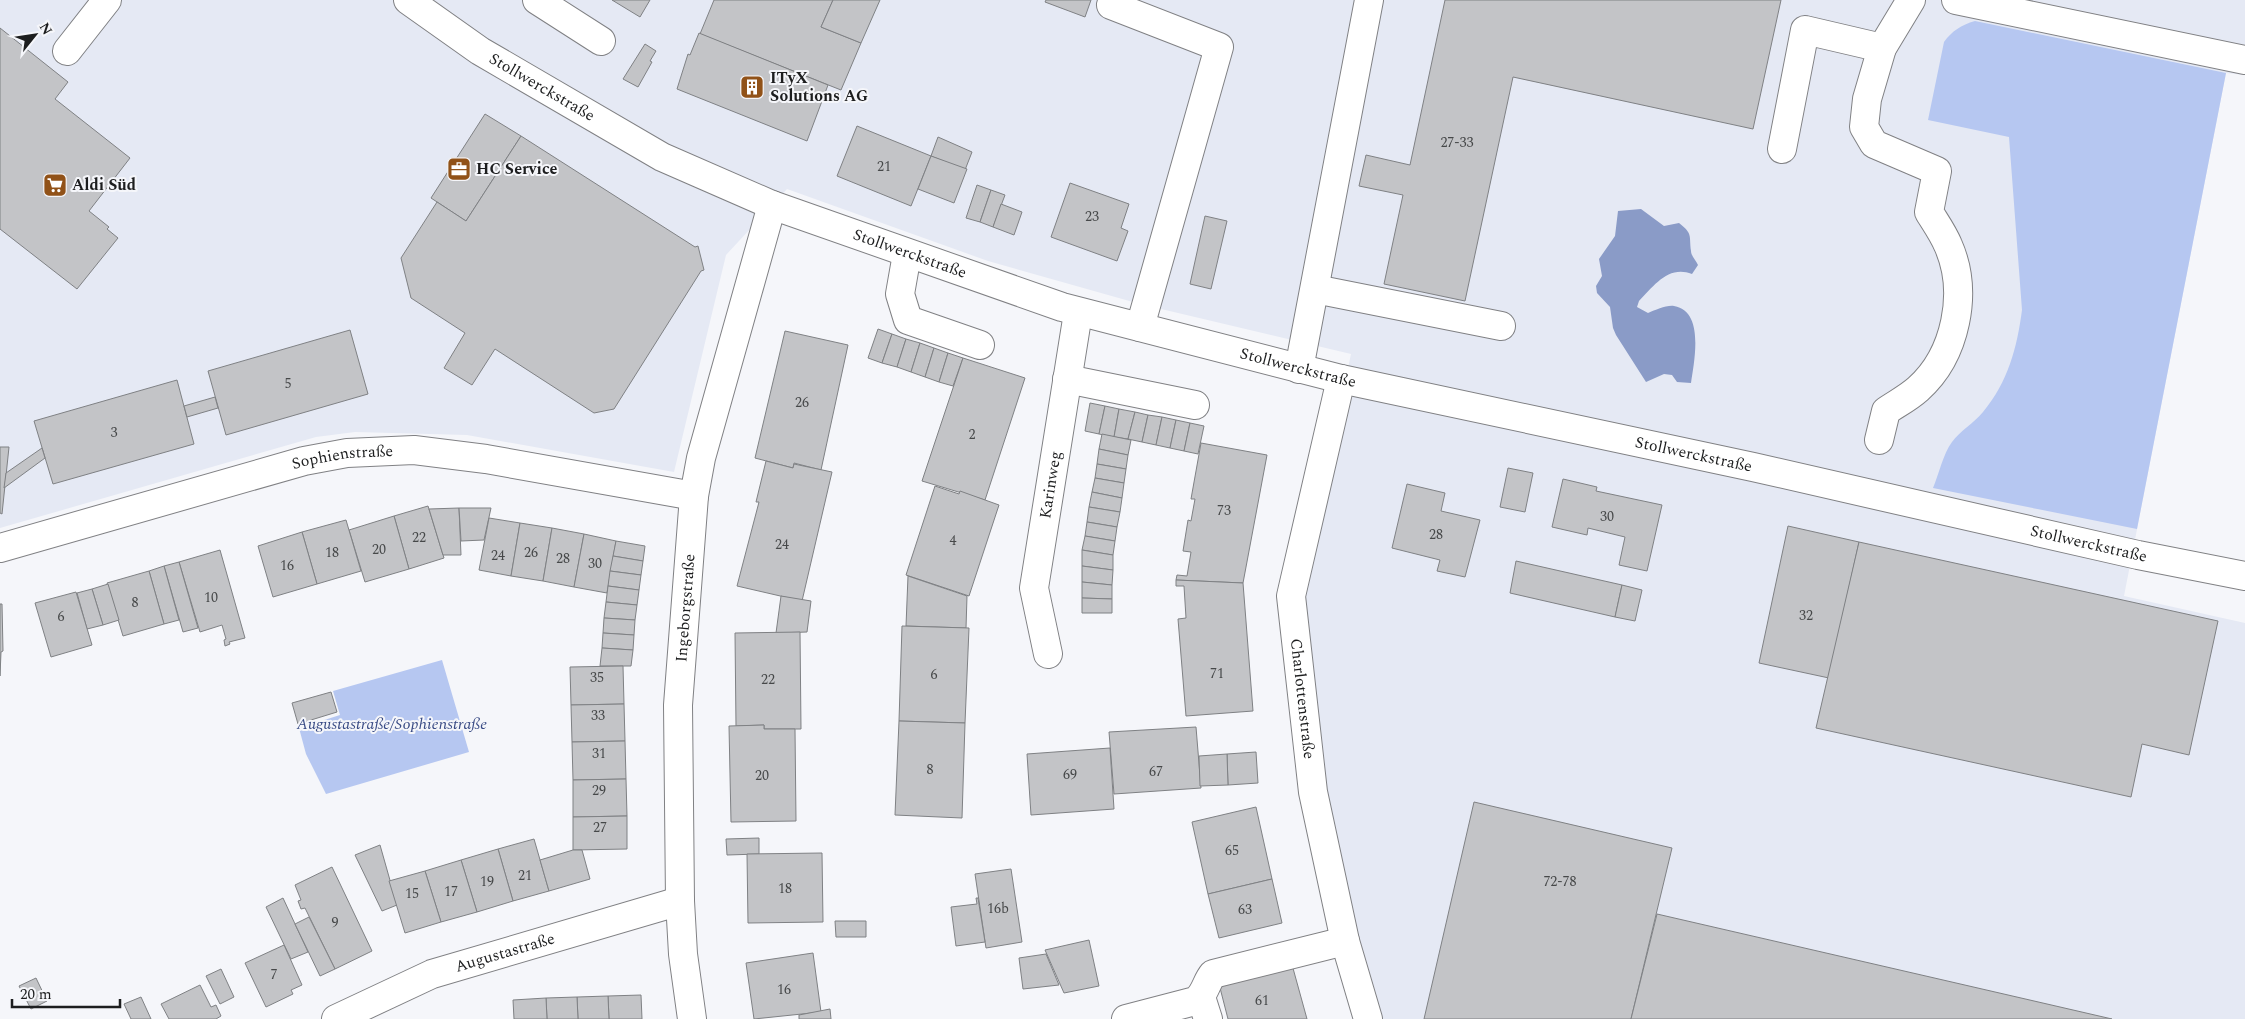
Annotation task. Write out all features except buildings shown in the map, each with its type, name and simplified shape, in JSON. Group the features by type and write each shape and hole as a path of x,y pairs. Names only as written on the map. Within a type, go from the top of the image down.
{"street":[{"path":"67,51 107,0"},
{"name":"Stollwerckstraße","path":"408,0 480,51 662,157 772,206 1078,312 1342,379 1753,467 2138,555 2245,576"},
{"path":"537,0 601,41"},
{"path":"1299,369 1369,0"},
{"path":"1879,440 1886,411 1918,389 1942,358 1956,322 1958,283 1949,245 1929,212 1937,171 1874,144 1864,127 1867,99 1882,48 1911,0"},
{"path":"1956,0 2245,60"},
{"path":"1111,5 1219,47 1140,327"},
{"path":"1782,149 1805,30 1882,48"},
{"name":"Ingeborgstraße","path":"692,1019 683,954 680,901 678,705 694,496 701,458 772,206"},
{"path":"907,254 900,294 908,320 980,345"},
{"path":"1315,289 1501,326"},
{"name":"Karinweg","path":"1048,654 1034,588 1078,312"},
{"path":"1067,379 1195,405"},
{"name":"Charlottenstraße","path":"1342,379 1291,596 1313,792 1346,941 1368,1019"},
{"name":"Sophienstraße","path":"0,548 304,461 346,453 414,450 486,459 694,496"},
{"name":"Augustastraße","path":"336,1019 432,974 680,901"},
{"path":"1126,1019 1204,1008 1208,980 1214,974 1346,941"}],"shaded area":[{"path":"0,0 2245,0 2245,75 2226,73 2124,596 2245,623 2245,1019 1378,1019 1339,877 1299,600 1351,354 1140,304 988,261 787,189 726,255 674,472 467,435 355,432 316,437 0,528"},
{"path":"1641,209 1664,226 1679,223 1690,235 1691,253 1698,265 1692,274 1676,272 1662,278 1639,301 1637,307 1648,313 1664,307 1674,306 1684,310 1690,317 1694,327 1695,338 1691,383 1677,382 1672,375 1664,374 1646,382 1616,335 1610,307 1597,293 1596,286 1602,276 1599,259 1615,236 1618,211"}],"green space":[{"path":"1975,21 2226,73 2137,529 1933,488 1952,442 1992,401 2005,377 2014,351 2022,310 2009,137 1928,120 1944,42 1957,29"},
{"name":"Augustastraße/Sophienstraße","path":"442,660 469,752 326,794 306,754 299,728 340,715 333,691"}],"place":[{"name":"ITyX Solutions AG","path":"752,87"},
{"name":"HC Service","path":"459,169"},
{"name":"Aldi Süd","path":"55,185"}]}
